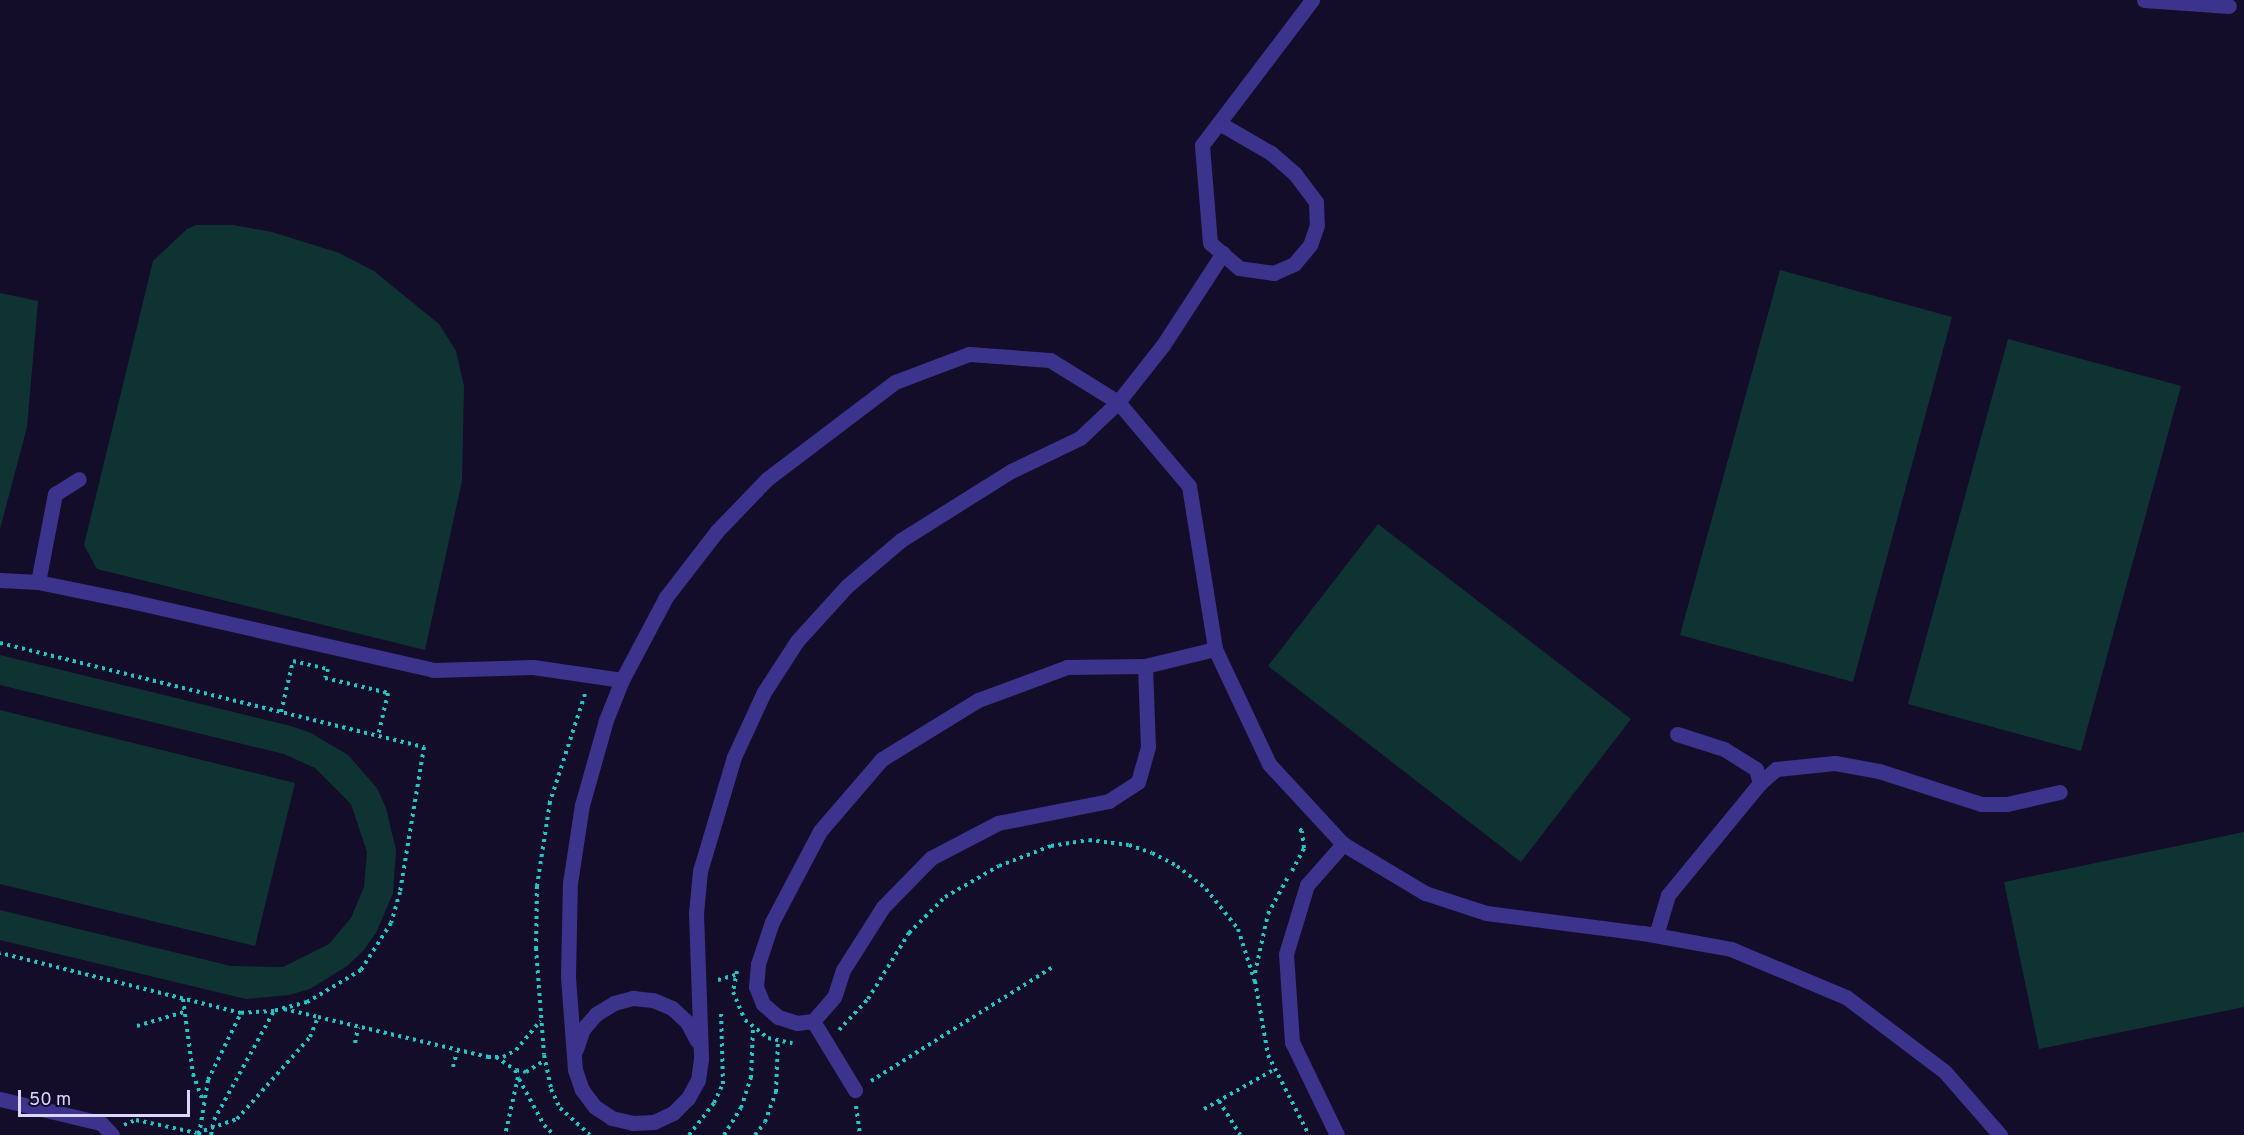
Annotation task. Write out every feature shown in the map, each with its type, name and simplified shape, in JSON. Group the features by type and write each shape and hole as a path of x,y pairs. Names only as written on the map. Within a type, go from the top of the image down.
{"street":[{"path":"1219,123 1271,153 1295,174 1316,202 1317,225 1310,245 1294,264 1274,273 1239,268 1210,243 1202,145 1312,0"},
{"path":"2144,0 2229,6"},
{"path":"1223,253 1179,324 1118,402 1080,438 1011,471 901,540 847,586 797,641 764,692 734,757 700,871 696,913 701,1059 698,1080 688,1098 673,1113 654,1122 633,1124 612,1118 595,1107 582,1090 575,1070 568,976 570,883 582,805 606,720 622,680 666,597 717,531 767,479 895,382 969,354 1050,360 1118,402 1189,486 1215,649 1269,764 1343,844 1425,893 1486,913 1656,935 1731,949 1846,997 1945,1072 2000,1135"},
{"path":"38,582 55,494 79,479"},
{"path":"0,580 38,582 433,670 533,667 622,680"},
{"path":"1145,666 1148,747 1138,782 1109,801 998,823 931,858 883,907 843,970 834,997 813,1021 797,1023 778,1017 763,1004 756,987 758,964 772,922 820,831 882,759 978,700 1067,667 1145,666 1215,649"},
{"path":"1677,734 1724,749 1756,769 1760,783"},
{"path":"1656,935 1668,895 1760,783 1776,770 1816,762 1879,771 1981,804 2007,804 2060,792"},
{"path":"1337,1135 1292,1041 1286,954 1307,885 1343,844"},
{"path":"575,1070 576,1049 583,1029 596,1014 614,1003 633,998 653,1000 672,1008 692,1030 701,1059"},
{"path":"813,1021 855,1090"},
{"path":"0,1099 101,1123 112,1134"}],"path":[{"path":"280,712 298,641"},
{"path":"0,643 424,747 400,892 391,923 361,970 331,990 283,1009 240,1013 0,953"},
{"path":"293,661 328,669 325,678 388,693 378,736"},
{"path":"738,965 734,992 738,1006 753,1028 777,1040 799,1043 824,1039 856,1016 902,941 945,897 999,866 1074,842 1129,845 1163,858 1184,872 1231,918 1252,965 1255,982"},
{"path":"860,1135 855,1090 1051,968"},
{"path":"183,999 193,1074 204,1102"},
{"path":"283,1009 456,1052 495,1057 515,1070 525,1072 545,1060"},
{"path":"211,1132 274,1011"},
{"path":"137,1026 184,1012"},
{"path":"198,1134 208,1080 240,1013"},
{"path":"112,1134 136,1120 198,1134 211,1132 237,1119 310,1037 318,1017"},
{"path":"495,1057 516,1050 540,1021"},
{"path":"355,1043 358,1027"},
{"path":"724,1135 741,1108 751,1077 753,1028"},
{"path":"755,1135 765,1122 776,1092 777,1040"},
{"path":"453,1067 456,1052"},
{"path":"1204,1109 1275,1069"},
{"path":"515,1070 539,1117 554,1135"},
{"path":"505,1135 518,1077"},
{"path":"1219,1101 1239,1135"}],"green space":[{"path":"196,225 233,225 272,232 339,253 374,271 439,324 456,351 464,386 462,481 425,650 97,569 84,545 153,261 187,229"},
{"path":"1780,270 1952,317 1853,682 1680,635"},
{"path":"0,293 38,301 27,427 0,529"},
{"path":"2008,339 2181,386 2081,751 1908,704"},
{"path":"1378,524 1631,719 1521,862 1268,666"},
{"path":"0,655 291,726 311,733 348,755 377,788 386,808 396,850 393,893 376,933 363,951 347,966 310,989 289,995 246,999 0,940 0,910 231,966 283,967 329,944 351,918 364,887 367,852 351,804 315,768 284,754 0,685"},
{"path":"0,710 295,783 255,946 0,884"},
{"path":"2244,832 2244,1007 2039,1049 2004,882"}]}
